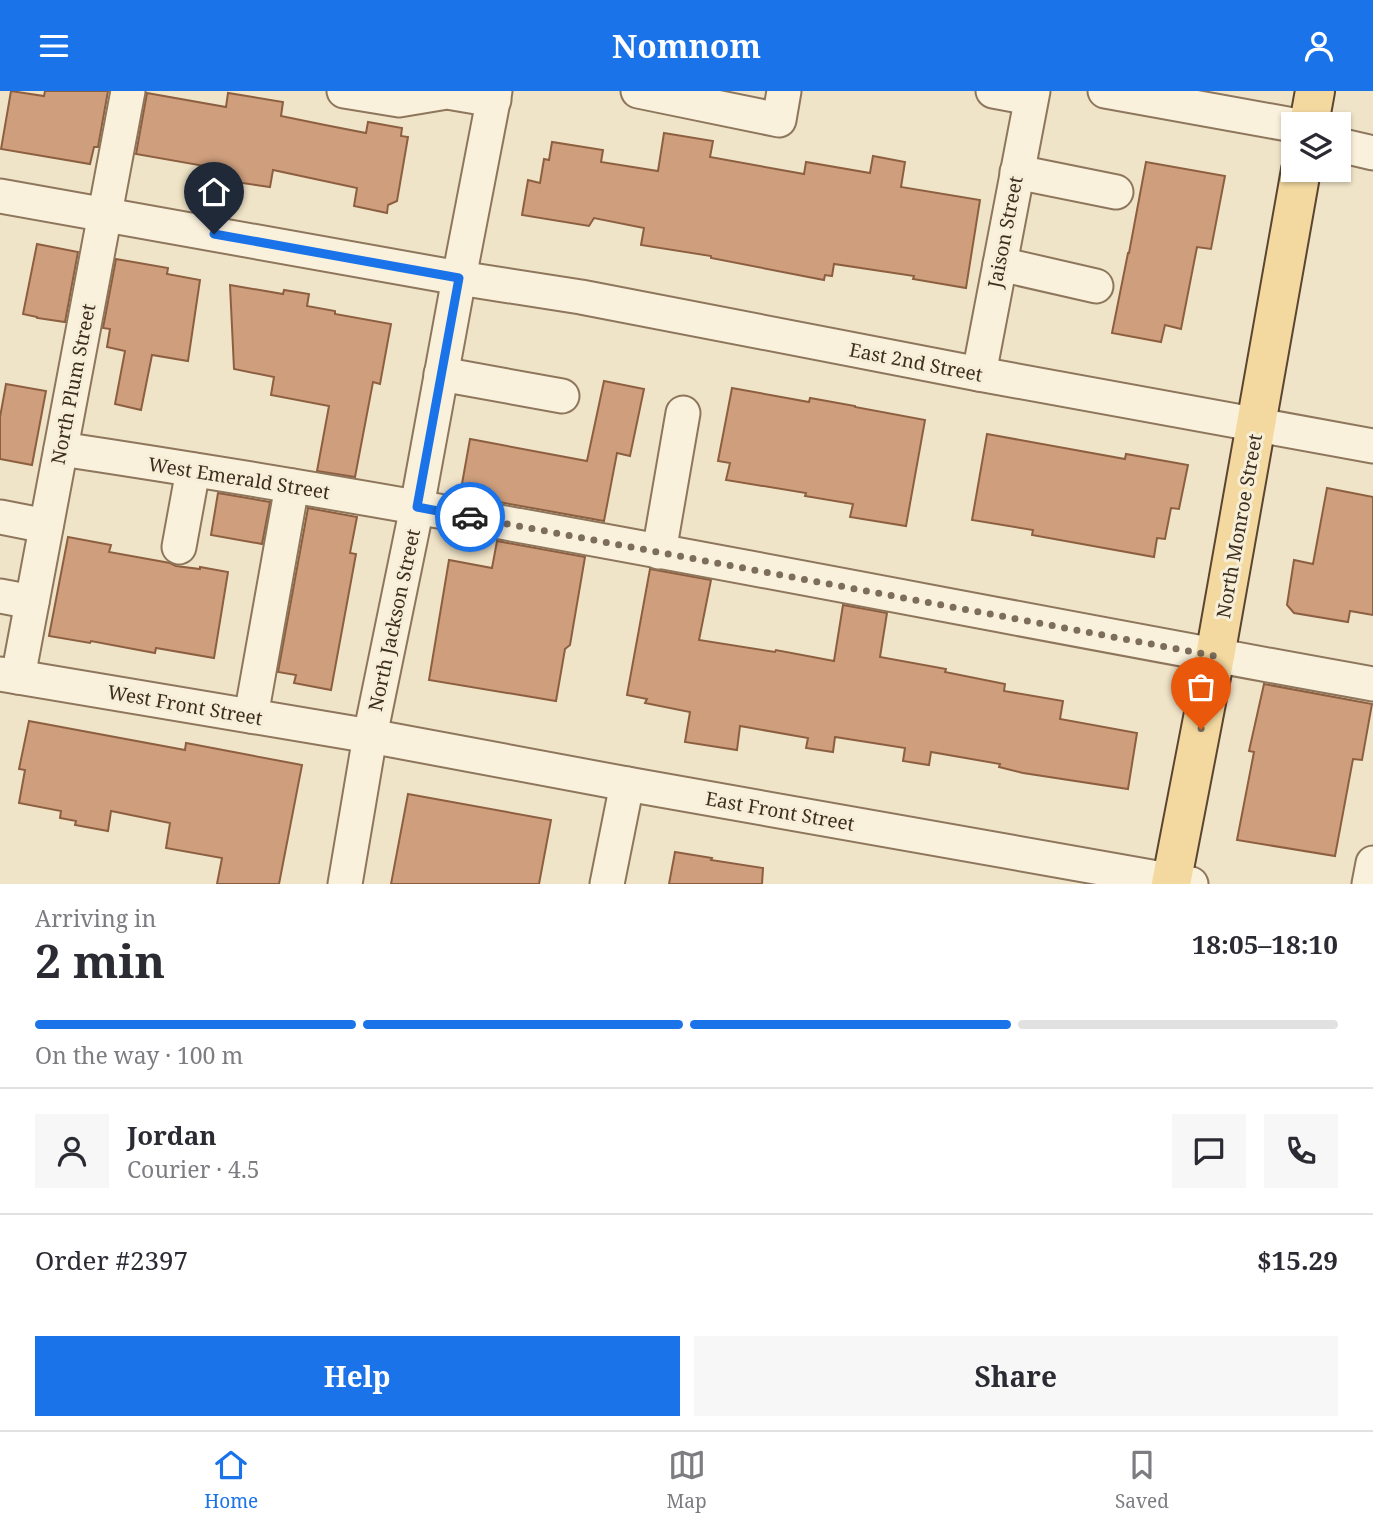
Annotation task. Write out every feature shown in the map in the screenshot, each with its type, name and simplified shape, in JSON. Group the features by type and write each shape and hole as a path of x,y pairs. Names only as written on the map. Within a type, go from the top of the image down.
{"main road":[{"path":"1311,112 1315,91"},
{"name":"North Monroe Street","path":"1178,883 1215,656 1299,182"}],"street":[{"name":"North Plum Street","path":"9,675 32,602 128,91"},
{"path":"344,91 399,100 447,92 494,96"},
{"path":"638,91 779,120 784,91"},
{"path":"993,91 1032,94"},
{"path":"1105,91 1281,123"},
{"name":"Jaison Street","path":"979,374 1032,94"},
{"name":"North Jackson Street","path":"345,884 370,736 417,507 494,96"},
{"path":"1351,148 1373,153"},
{"path":"1017,172 1116,192"},
{"name":"East 2nd Street","path":"0,196 459,278 581,297 1373,446"},
{"path":"1000,264 1096,286"},
{"path":"441,374 562,396"},
{"path":"659,552 683,412"},
{"name":"West Emerald Street","path":"61,449 417,507 1373,684"},
{"path":"180,547 192,470"},
{"path":"251,716 292,486"},
{"path":"0,517 46,526"},
{"path":"0,596 32,602"},
{"name":"West Front Street","path":"9,675 370,736"},
{"name":"East Front Street","path":"370,736 1178,883"},
{"path":"607,884 627,784"},
{"path":"1370,884 1373,863"}],"building":[{"path":"11,91 44,96 45,91 108,91 98,147 94,147 90,164 1,149"},
{"path":"147,93 226,107 228,93 283,102 281,116 325,125 366,133 368,122 402,128 401,136 408,137 397,201 388,205 387,213 354,206 357,188 273,170 270,187 215,179 216,168 136,154"},
{"path":"664,133 713,141 710,157 804,174 806,162 870,173 873,156 905,162 901,187 980,200 966,288 913,279 914,276 834,264 832,276 825,275 824,280 711,256 641,245 644,228 594,218 589,226 522,215 528,180 540,183 544,159 549,160 552,142 603,150 601,162 658,171"},
{"path":"1146,162 1225,176 1211,249 1197,247 1181,329 1165,325 1161,342 1112,333"},
{"path":"37,244 78,252 65,322 23,314"},
{"path":"116,259 168,268 167,274 200,280 188,361 152,355 141,410 115,404 125,351 107,347 110,329 103,328"},
{"path":"230,285 283,294 284,290 309,294 307,306 391,324 380,384 373,382 355,477 317,471 329,406 271,395 274,377 234,369"},
{"path":"604,381 644,389 630,456 617,453 604,521 460,495 470,439 587,461"},
{"path":"6,384 46,391 32,465 0,459 0,417"},
{"path":"732,388 809,402 810,398 925,420 906,526 850,517 853,504 726,480 730,463 718,461"},
{"path":"987,434 1125,459 1126,454 1188,465 1179,509 1171,508 1165,539 1157,538 1154,557 1032,535 1033,530 972,520"},
{"path":"1327,488 1373,497 1373,615 1350,611 1348,622 1294,613 1287,605 1294,560 1313,564"},
{"path":"218,493 270,502 262,544 211,535"},
{"path":"308,508 357,517 350,553 356,554 331,690 294,683 296,675 278,672"},
{"path":"68,537 111,545 109,552 176,566 228,572 214,658 156,648 155,653 49,636"},
{"path":"497,541 585,557 570,645 565,649 556,701 429,680 449,560 492,568"},
{"path":"650,569 711,580 699,640 834,661 843,605 887,613 880,657 946,669 945,672 1005,684 1004,691 1063,701 1060,719 1137,733 1128,789 1023,773 999,767 1000,764 931,752 929,765 903,761 905,748 835,737 833,752 806,748 808,738 740,726 737,750 685,742 690,712 645,703 647,699 627,695"},
{"path":"1264,684 1372,704 1362,760 1353,759 1335,856 1237,840 1254,752 1249,751"},
{"path":"29,721 185,750 186,743 302,765 279,884 217,884 222,858 166,848 170,823 111,811 108,831 75,825 76,821 60,818 61,811 19,803 25,770 19,769"},
{"path":"408,794 551,820 539,884 391,884"},
{"path":"675,852 763,868 762,884 669,884"}],"way so far":[{"path":"470,517 1215,656 1201,729"}],"route":[{"path":"214,234 459,278 417,507 470,517"}]}
